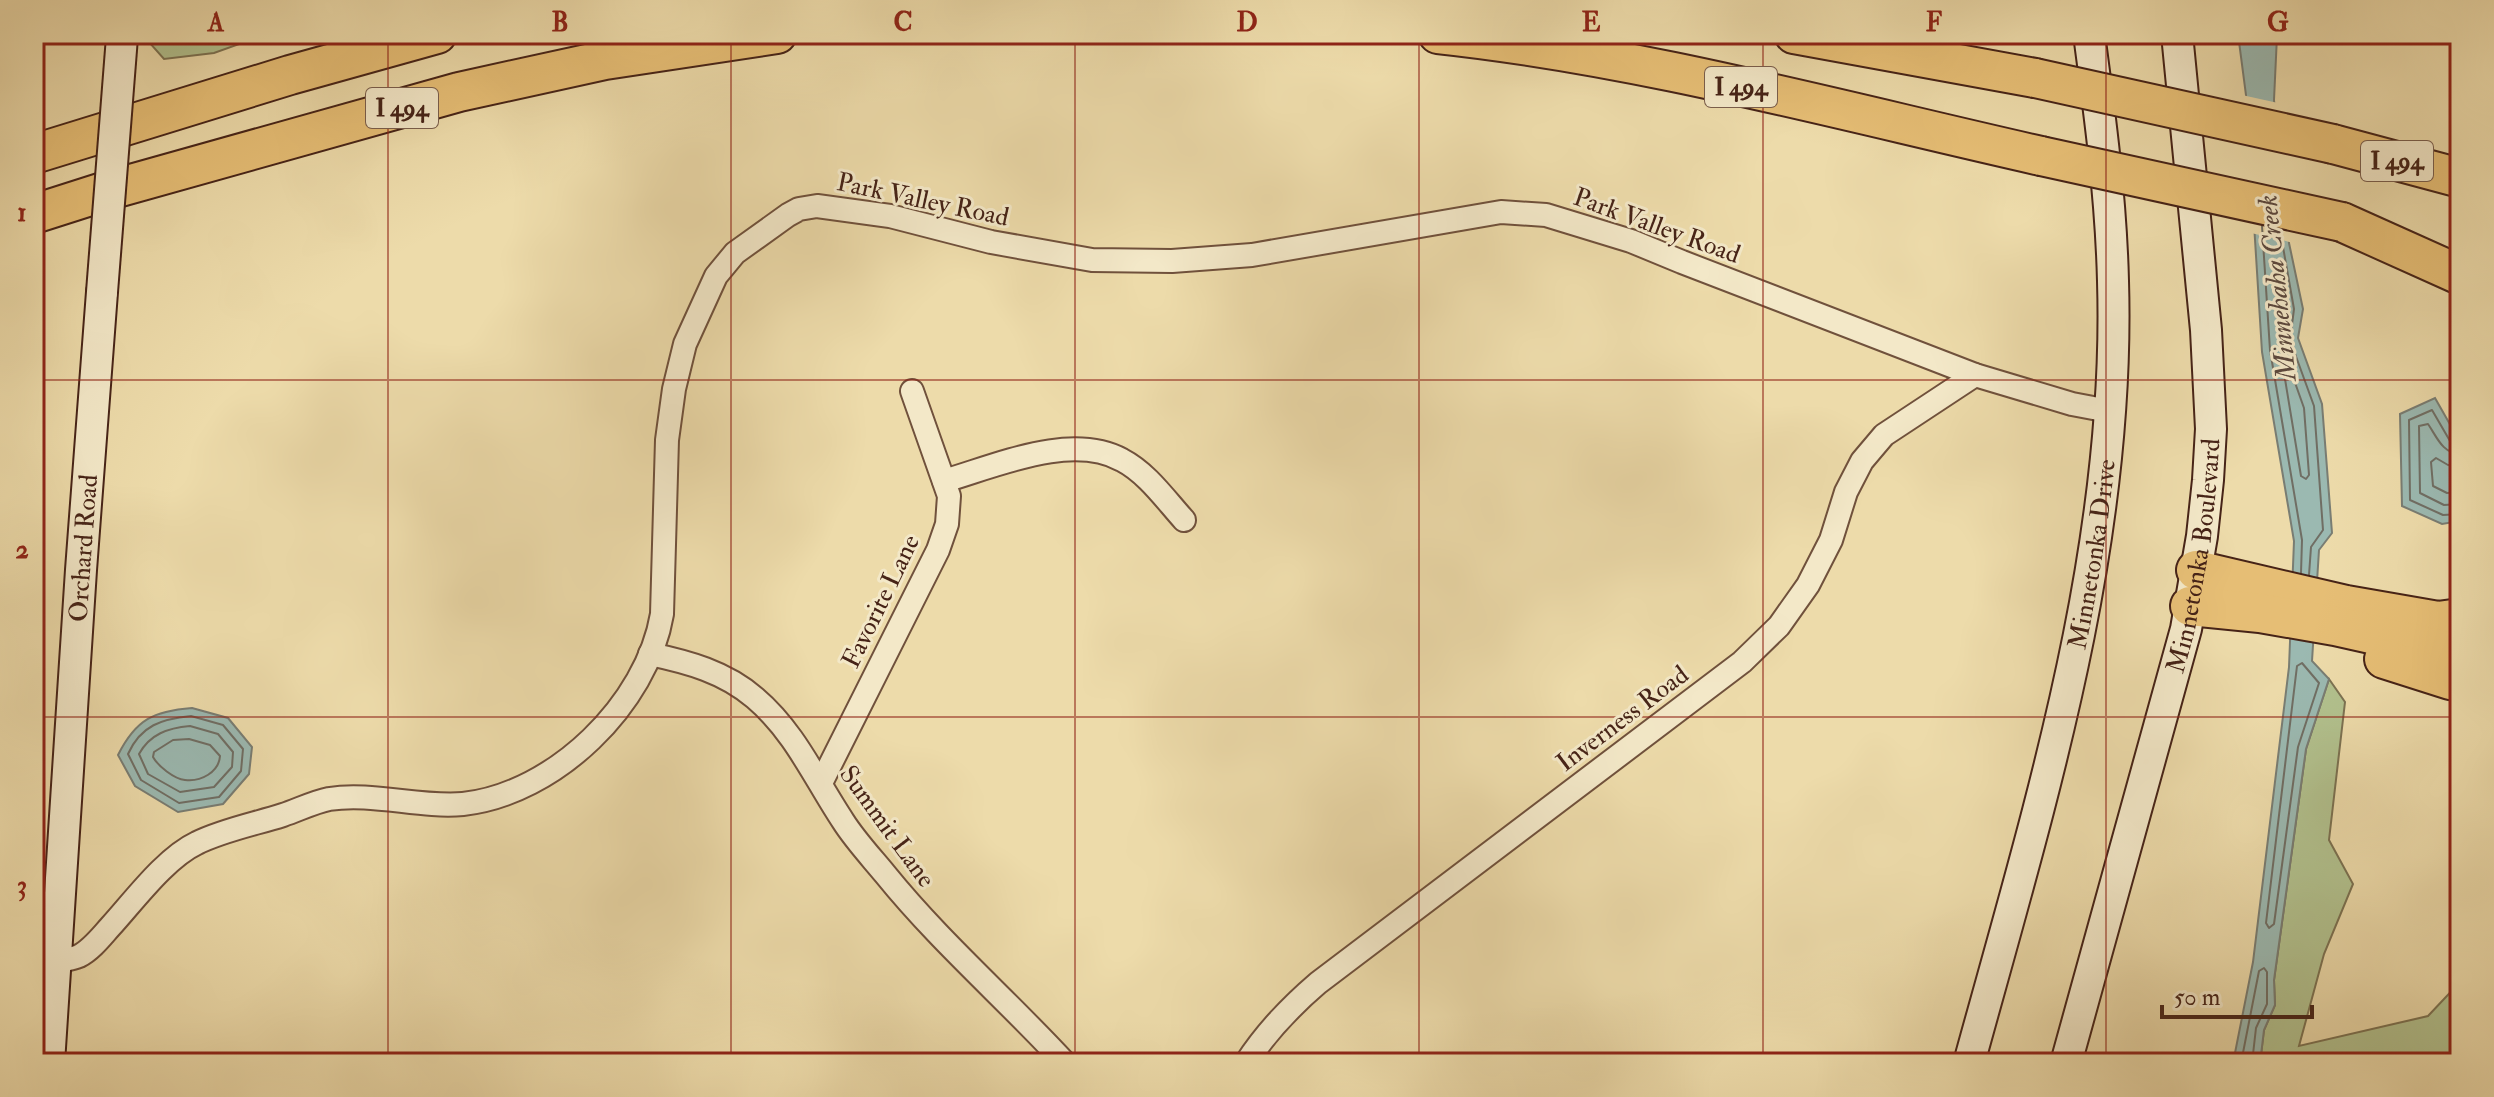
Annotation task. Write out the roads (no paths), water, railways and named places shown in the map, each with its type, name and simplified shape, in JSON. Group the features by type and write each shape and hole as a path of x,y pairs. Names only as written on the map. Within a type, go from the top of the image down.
{"highway":[{"name":"I 494","path":"34,154 437,34"},
{"name":"I 494","path":"34,214 459,92 605,60 777,34"},
{"name":"I 494","path":"1438,34 1559,49 1657,67 2041,156 2460,245"},
{"name":"I 494","path":"1794,34 2035,78 2333,144 2460,178"},
{"path":"2333,144 2460,154"},
{"path":"2342,222 2460,275"},
{"path":"2193,588 2346,605 2438,621 2460,618"},
{"path":"2193,588 2260,613 2460,654"},
{"path":"2335,626 2389,662 2460,681"}],"street":[{"name":"Minnetonka Drive","path":"1969,1063 2034,827 2079,637 2094,552 2109,411 2113,282 2101,122 2089,34"},
{"name":"Minnetonka Boulevard","path":"2066,1063 2170,689 2193,588 2208,480 2211,429 2204,299 2177,34"},
{"name":"Orchard Road","path":"44,1042 55,962 122,36"},
{"name":"Park Valley Road","path":"55,962 80,956 159,872 195,844 329,799 461,804 513,791 549,771 587,744 618,711 658,635 662,614 667,440 674,389 685,344 716,276 735,253 799,209 817,206 890,216 954,234 1092,260 1172,261 1265,253 1501,212 1546,215 1631,241 1975,375 2057,400 2109,411"},
{"name":"Inverness Road","path":"1246,1063 1288,1009 1318,983 1742,662 1779,626 1808,585 1831,540 1846,492 1862,461 1884,435 1975,375"},
{"name":"Favorite Lane","path":"821,783 938,550 947,524 949,496 912,391"},
{"path":"944,481 1050,451 1087,449 1105,453 1130,465 1184,520"},
{"name":"Summit Lane","path":"650,654 690,662 723,677 753,696 780,721 844,822 926,924 1065,1063"}],"water":[{"name":"Minnehaha Creek","path":"2238,34 2277,34 2274,100 2289,243 2303,309 2298,338 2322,404 2332,533 2319,550 2312,661 2329,679 2306,749 2274,980 2275,1005 2264,1030 2260,1063 2233,1063 2253,962 2289,667 2294,541 2262,352 2246,95"},
{"path":"2435,398 2460,442 2460,521 2442,524 2402,506 2400,414"},
{"path":"192,708 228,718 252,747 249,774 223,804 178,812 135,786 118,755 132,733 148,719"}]}
